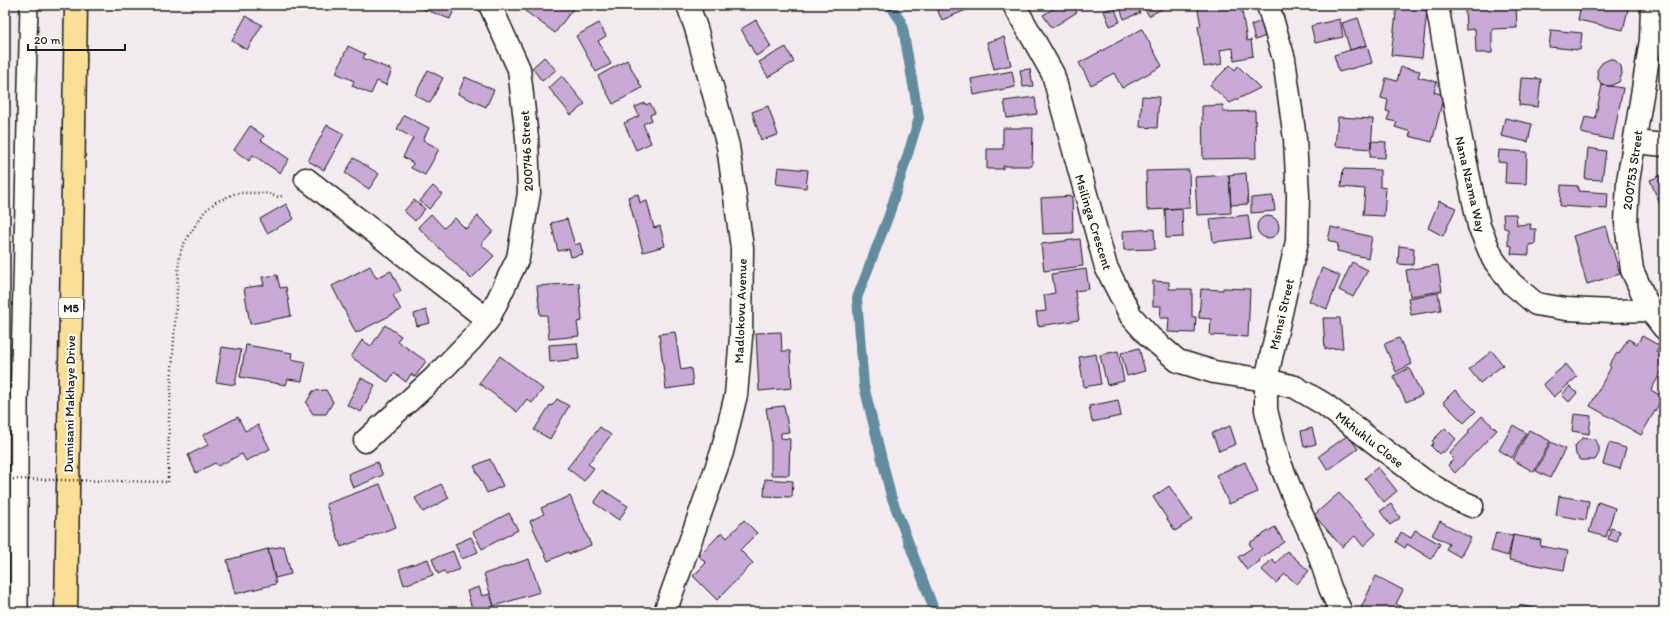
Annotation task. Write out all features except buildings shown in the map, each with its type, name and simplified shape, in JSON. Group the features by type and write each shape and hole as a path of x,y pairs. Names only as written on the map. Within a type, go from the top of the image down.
{"main road":[{"name":"Dumisani Makhaye Drive","path":"66,612 76,5"}],"street":[{"name":"200746 Street","path":"365,441 435,377 472,339 488,320 518,258 529,194 527,138 519,69 490,5"},
{"name":"Madlokovu Avenue","path":"665,612 722,452 736,395 741,337 742,248 728,146 696,28 688,5"},
{"name":"Msilinga Crescent","path":"1014,5 1053,74 1106,267 1131,316 1150,337 1178,361 1214,372 1266,380"},
{"name":"Msinsi Street","path":"1268,5 1284,59 1295,139 1298,196 1297,241 1266,380 1266,410 1278,458 1318,551 1330,588 1341,612"},
{"name":"Nana Nzama Way","path":"1437,5 1460,135 1479,226 1493,259 1510,283 1536,304 1566,309 1613,311 1650,310"},
{"name":"200753 Street","path":"1652,5 1652,40 1636,142 1628,181 1626,223 1632,270 1650,310 1664,328"},
{"path":"1636,142 1664,145"},
{"path":"306,179 488,320"},
{"name":"Mkhuhlu Close","path":"1266,380 1295,387 1324,404 1422,479 1451,497 1472,506"}],"lane":[{"path":"19,612 19,404 29,5"}],"path":[{"path":"5,479 168,482 179,258 182,247 205,212 216,202 236,193 264,193 279,196 293,193 306,179"}],"waterway":[{"path":"890,5 902,23 919,118 889,215 857,298 864,386 891,496 935,612"}]}
